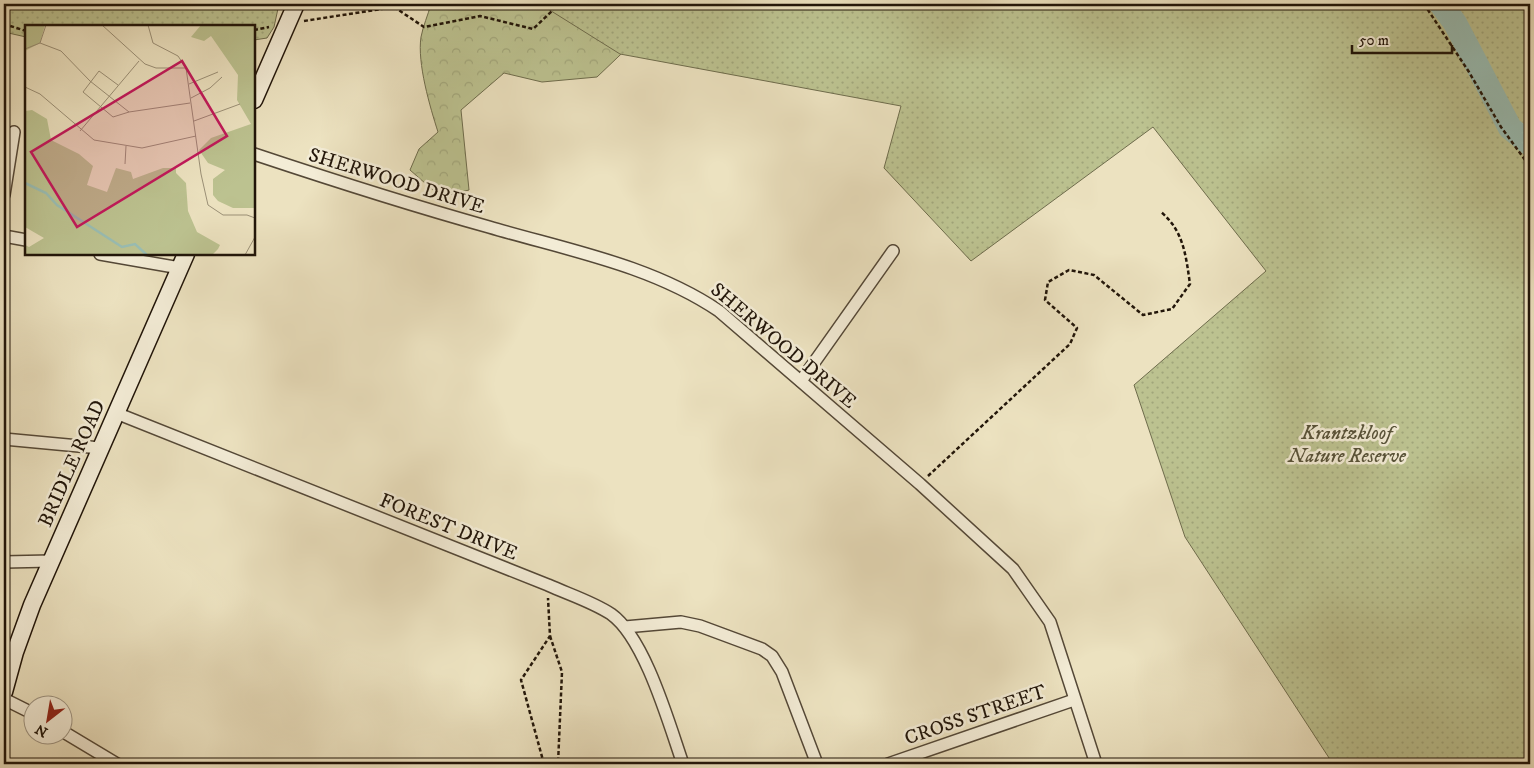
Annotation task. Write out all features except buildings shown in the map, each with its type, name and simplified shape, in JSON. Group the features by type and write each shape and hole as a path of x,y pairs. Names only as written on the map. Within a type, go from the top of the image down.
{"main road":[{"path":"255,98 296,4"},
{"name":"BRIDLE ROAD","path":"4,692 15,652 51,561 183,261"}],"street":[{"path":"4,195 14,132"},
{"name":"SHERWOOD DRIVE","path":"255,154 351,187 577,252 671,283 695,295 719,311 920,484 1013,569 1050,622 1096,764"},
{"path":"4,236 25,240"},
{"path":"801,381 893,252"},
{"path":"112,255 183,261"},
{"name":"FOREST DRIVE","path":"116,413 548,585 610,614 625,627 646,661 683,764"},
{"path":"4,439 100,448"},
{"path":"4,562 51,561"},
{"path":"625,627 682,622 700,626 762,650 772,656 782,672 817,764"},
{"path":"4,699 22,708"},
{"name":"CROSS STREET","path":"888,764 1074,700"},
{"path":"72,737 117,764"}],"path":[{"path":"288,24 394,7 424,28 480,16 533,29 552,12 556,4"},
{"path":"1424,4 1469,72 1501,127 1528,164 1530,178"},
{"path":"4,24 25,31"},
{"path":"920,484 1070,344 1077,328 1046,300 1048,282 1069,270 1094,275 1143,315 1172,310 1190,284 1183,244 1170,219 1161,212"},
{"path":"548,585 550,636 562,672 558,764"},
{"path":"544,764 521,680 550,636"}],"green space":[{"path":"4,4 279,4 274,27 267,38 255,40 255,25 25,25 25,37 4,32"},
{"path":"431,4 653,4 639,37 597,77 542,82 504,73 461,110 469,190 441,197 410,170 419,149 438,132 428,98 420,48 423,29"},
{"name":"Krantzkloof Nature Reserve","path":"540,4 1530,4 1530,764 1333,764 1185,537 1134,385 1266,271 1153,127 971,261 884,168 901,106 620,54"}],"waterway":[{"path":"1441,4 1455,23 1510,128 1530,144"}]}
